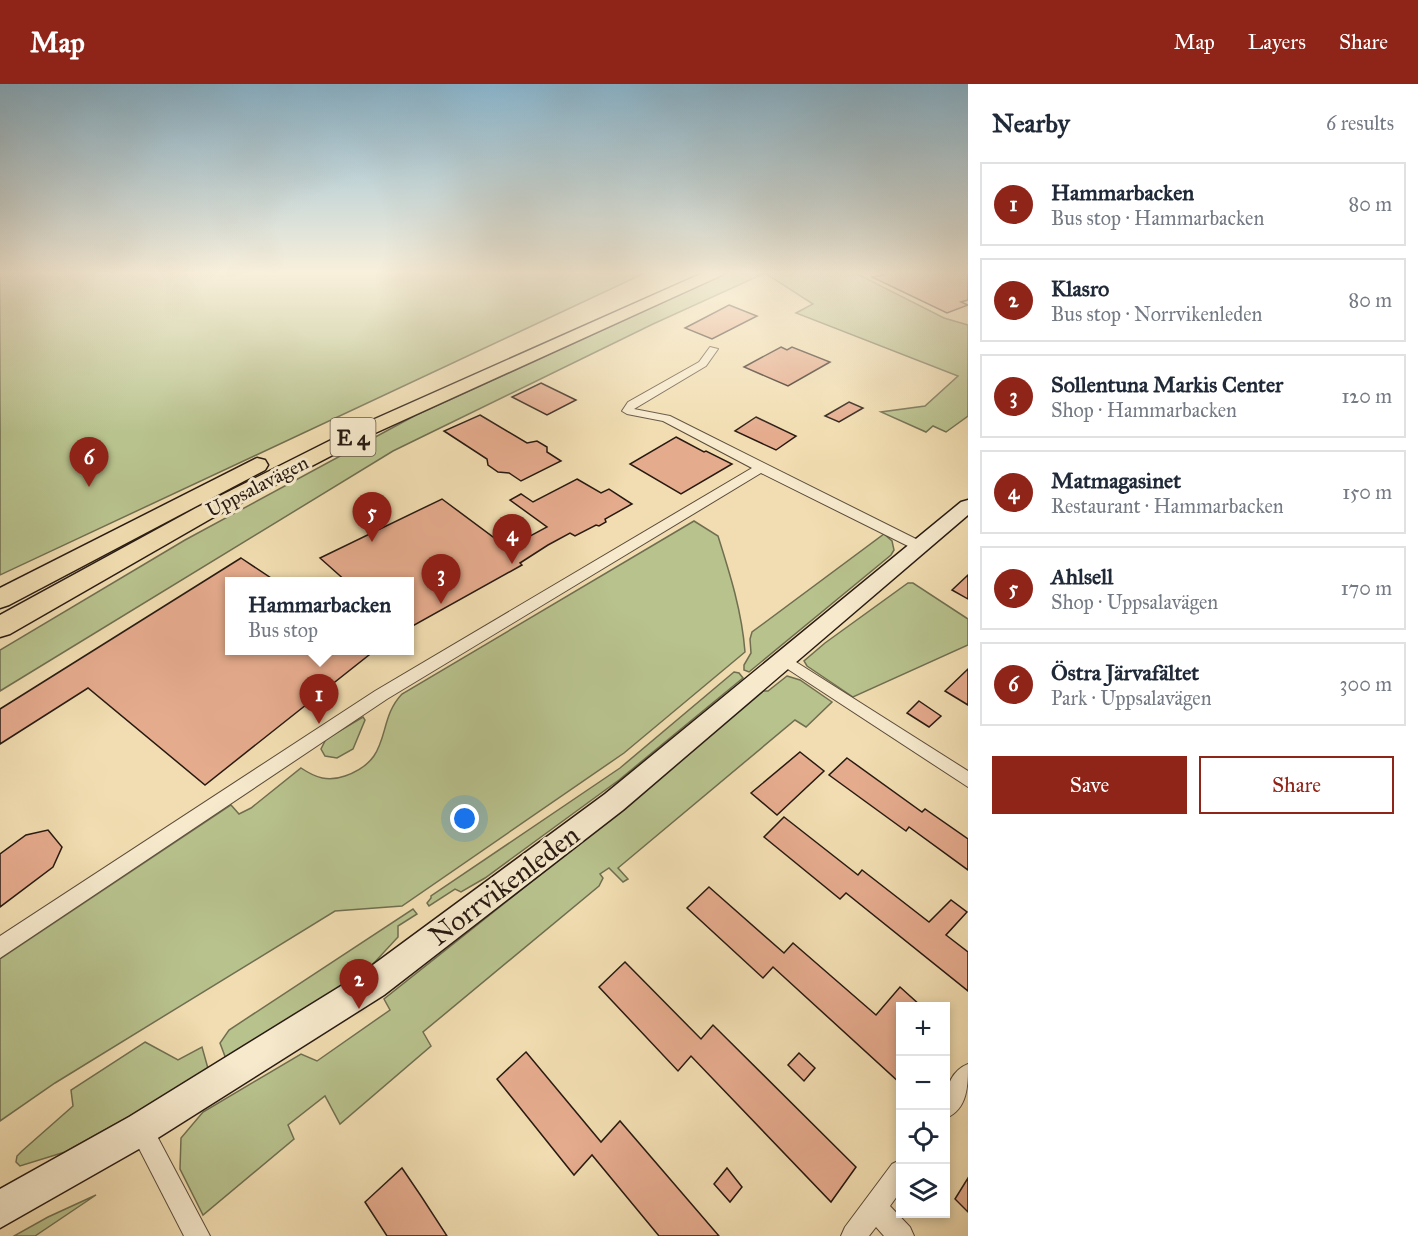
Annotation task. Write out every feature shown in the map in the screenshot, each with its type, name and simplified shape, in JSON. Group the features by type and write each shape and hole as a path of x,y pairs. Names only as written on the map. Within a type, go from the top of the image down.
{"highway":[{"name":"Uppsalavägen","path":"0,600 215,485 486,356 557,326"},
{"name":"Uppsalavägen","path":"0,627 204,513 366,430 598,326"},
{"path":"0,632 82,580"}],"main road":[{"name":"Norrvikenleden","path":"0,1209 141,1129 373,984 614,802 968,506"}],"street":[{"path":"713,350 703,364 632,404 627,411 666,418 921,547"},
{"path":"0,948 372,701 761,468"},
{"path":"785,660 968,780"},
{"path":"950,1100 968,1075"},
{"path":"141,1129 197,1236"},
{"path":"854,1236 896,1178"},
{"path":"875,1208 901,1236"}],"green space":[{"path":"0,326 532,326 0,575"},
{"path":"611,326 649,326 393,451 0,691 0,650 185,540 416,415"},
{"path":"829,326 968,326 968,416 946,432 933,426 926,432 881,412 925,406 958,376"},
{"path":"694,521 718,536 738,608 745,652 624,753 402,906 335,911 55,1083 0,1121 0,959 231,805 239,814 251,808 301,768 317,777 328,779 339,778 360,769 371,760 377,750 389,716 402,694"},
{"path":"884,534 892,541 894,550 891,555 749,672 744,670 744,665 751,653 752,632"},
{"path":"908,583 913,583 968,619 968,645 853,697 807,666 804,661 825,643"},
{"path":"734,672 739,673 743,678 619,780 485,878 461,892 455,889 429,906 427,903 431,896 620,768"},
{"path":"787,676 800,680 832,702 806,727 795,720 618,868 628,879 623,882 609,868 600,874 603,878 599,886 423,1032 431,1046 340,1124 325,1096 288,1125 294,1139 203,1215 180,1169 181,1138 203,1112 301,1054 317,1061 390,1010 384,999 634,800 762,691 768,691"},
{"path":"363,717 365,720 353,749 337,758 325,756 321,749 326,739"},
{"path":"413,909 417,914 398,926 398,937 373,964 226,1059 220,1043 229,1030"},
{"path":"145,1042 178,1060 202,1047 209,1072 65,1152 20,1166 16,1162 17,1156 22,1151 73,1106 71,1090"},
{"path":"96,1195 35,1236 14,1236 48,1217"}],"building":[{"path":"689,326 738,326 712,339 685,328"},
{"path":"781,347 787,350 792,347 830,362 788,386 744,367"},
{"path":"541,383 576,400 547,415 512,397"},
{"path":"849,402 863,408 839,422 825,416"},
{"path":"480,415 527,443 537,441 547,447 547,452 561,461 521,481 509,473 498,472 488,465 487,459 444,431"},
{"path":"756,417 796,436 776,450 735,431"},
{"path":"676,437 732,464 681,494 630,464"},
{"path":"577,479 601,493 609,489 632,504 605,519 606,522 599,526 596,525 575,536 570,533 548,545 520,563 522,565 414,625 414,577 341,577 320,558 442,499 508,548 547,527 510,500 521,494 533,502"},
{"path":"241,558 270,577 225,577 225,655 369,655 205,785 88,688 0,744 0,709"},
{"path":"968,575 968,599 952,590"},
{"path":"968,669 968,705 945,691"},
{"path":"919,701 941,716 929,727 907,713"},
{"path":"800,752 824,771 777,815 751,793"},
{"path":"847,758 922,812 925,809 968,839 968,870 909,827 906,831 829,775"},
{"path":"784,817 858,875 862,870 929,922 951,900 967,912 946,935 968,952 968,991 846,893 840,899 764,837"},
{"path":"48,830 62,847 53,867 0,907 0,854 26,835"},
{"path":"709,887 784,953 793,943 876,1015 900,987 917,1002 896,1002 896,1079 773,967 763,978 687,908"},
{"path":"625,962 701,1039 713,1025 856,1167 831,1202 691,1056 678,1071 599,987"},
{"path":"526,1052 601,1142 620,1121 719,1236 659,1236 592,1155 574,1175 497,1079"},
{"path":"799,1053 815,1068 804,1081 788,1065"},
{"path":"402,1168 447,1236 387,1236 365,1202"},
{"path":"727,1168 742,1187 730,1202 714,1184"},
{"path":"968,1178 968,1212 955,1199"}],"place":[{"name":"Östra Järvafältet","path":"89,487"},
{"name":"Ahlsell","path":"372,542"},
{"name":"Matmagasinet","path":"512,564"},
{"name":"Sollentuna Markis Center","path":"441,604"},
{"name":"Hammarbacken","path":"319,724"},
{"name":"Klasro","path":"359,1009"}]}
